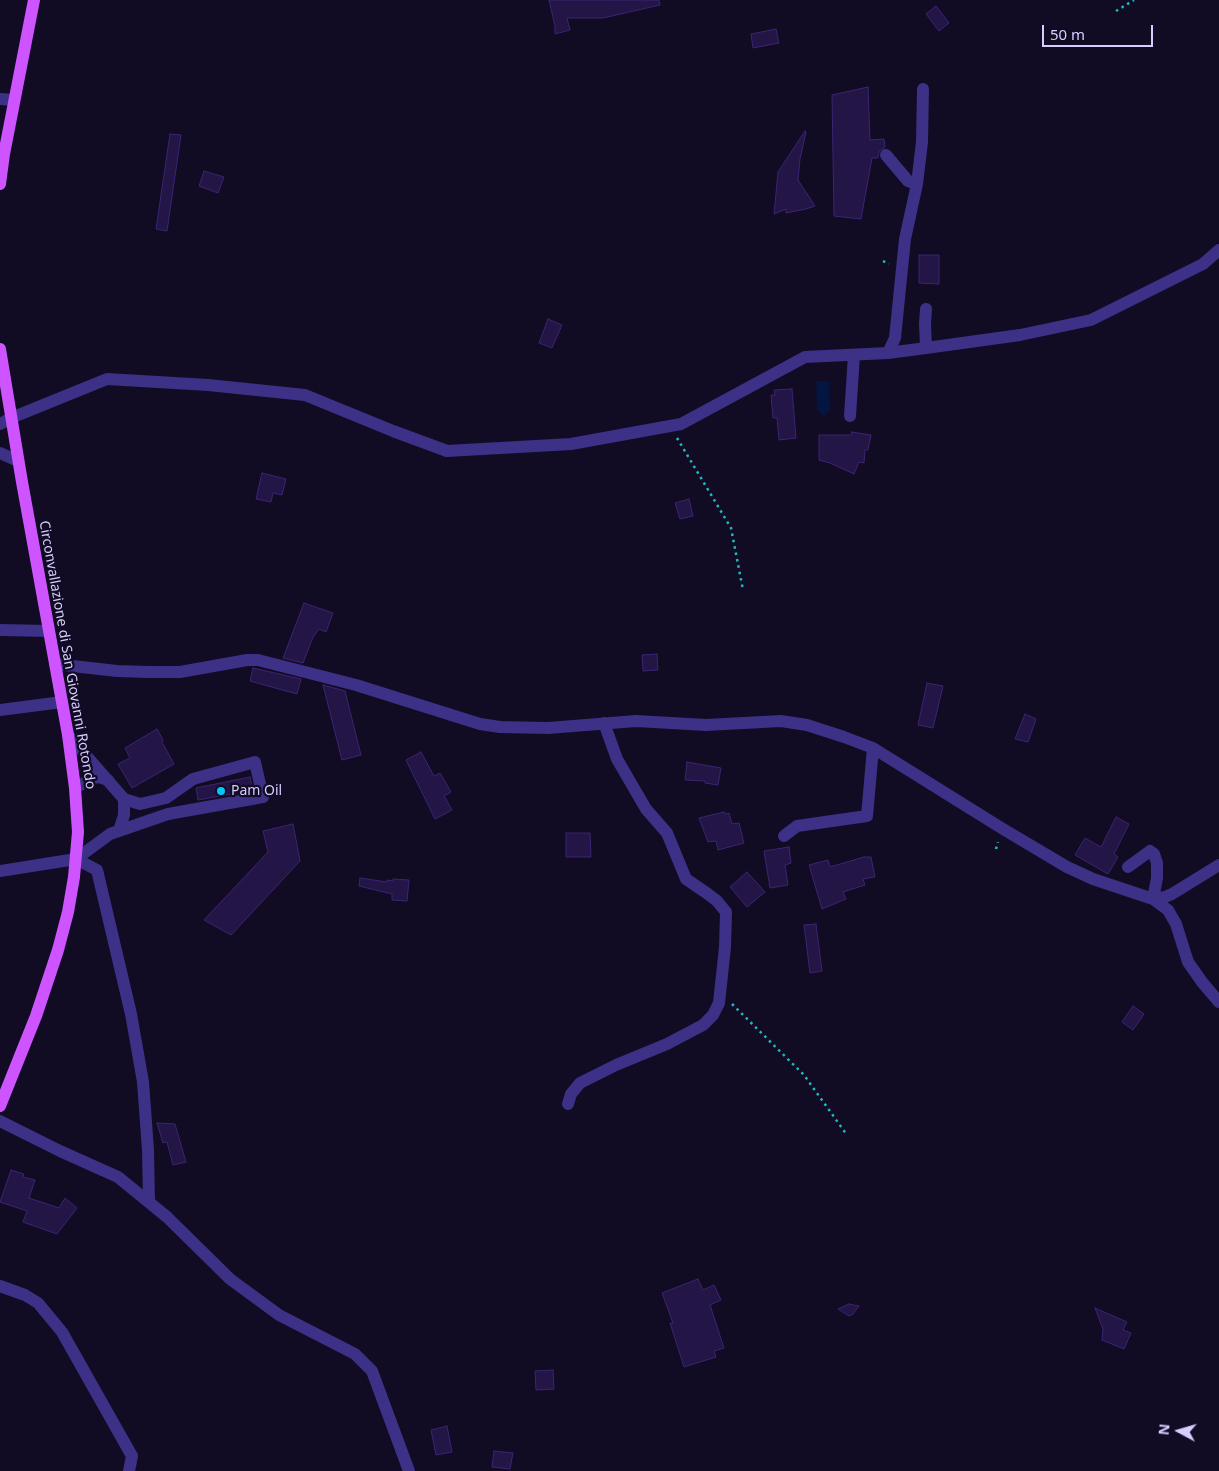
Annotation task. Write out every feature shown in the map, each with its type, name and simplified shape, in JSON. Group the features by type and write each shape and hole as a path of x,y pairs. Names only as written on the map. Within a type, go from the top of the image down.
{"main road":[{"path":"0,184 4,154 34,0"},
{"name":"Circonvallazione di San Giovanni Rotondo","path":"0,349 5,421 18,460 68,735 76,788 78,826 76,860 68,912 58,950 36,1016 0,1106"}],"street":[{"path":"888,353 895,338 905,239 917,184 922,142 923,89"},
{"path":"0,99 14,100"},
{"path":"886,155 908,181 917,184"},
{"path":"5,421 107,379 208,385 305,395 447,451 570,444 681,424 805,357 888,353 1020,335 1091,320 1203,264 1219,250"},
{"path":"926,309 926,348"},
{"path":"850,416 854,354"},
{"path":"0,453 18,460"},
{"path":"0,630 49,631"},
{"path":"55,664 117,671 180,672 247,660 258,660 356,685 480,724 500,727 548,728 636,721 706,725 781,721 807,725 844,736 873,748 1067,867 1093,879 1153,899 1168,910 1176,924 1188,962 1219,1002"},
{"path":"0,710 62,702"},
{"path":"568,1104 571,1094 580,1083 616,1065 668,1044 703,1026 713,1015 719,1003 725,947 726,912 713,897 686,879 667,833 646,809 617,759 604,723"},
{"path":"0,871 76,860 110,834 168,814 263,797 255,762 193,779 166,798 140,804 124,799 68,735"},
{"path":"784,836 797,826 867,816 873,748"},
{"path":"76,788 93,778 99,777 108,780"},
{"path":"119,831 124,815 124,799"},
{"path":"1128,867 1150,850 1154,854 1158,878 1153,899"},
{"path":"76,860 97,870 131,1014 143,1082 148,1150 149,1202"},
{"path":"1153,899 1172,894 1219,865"},
{"path":"0,1121 118,1177 167,1217 237,1284 279,1316 354,1354 372,1371 408,1471"},
{"path":"0,1286 25,1295 38,1303 62,1332 132,1456 129,1471"}],"path":[{"path":"1116,11 1134,0"},
{"path":"670,426 731,528 743,590"},
{"path":"720,990 804,1076 846,1135"}],"water":[{"path":"816,381 829,381 830,411 827,411 824,416 821,415 820,411 817,411"}],"building":[{"path":"549,0 659,0 660,5 603,18 567,18 570,30 555,34"},
{"path":"936,6 949,23 939,31 926,14"},
{"path":"776,29 779,43 753,48 751,34"},
{"path":"868,87 870,140 884,139 885,147 879,152 878,158 872,158 861,219 834,216 832,95"},
{"path":"805,131 798,180 815,206 786,213 786,209 774,214 778,172"},
{"path":"170,134 181,135 167,231 156,229"},
{"path":"204,171 224,177 218,193 199,186"},
{"path":"919,255 939,255 939,284 919,283"},
{"path":"548,319 562,325 552,348 539,343"},
{"path":"792,389 796,438 779,440 777,418 773,418 771,395 775,395 774,390"},
{"path":"852,432 871,435 868,450 865,450 864,463 859,462 854,474 819,460 819,435 851,435"},
{"path":"262,473 286,479 282,495 273,493 271,502 256,499"},
{"path":"689,499 693,516 680,519 675,503"},
{"path":"304,603 333,613 326,632 319,629 313,637 303,663 283,658"},
{"path":"657,654 658,670 643,671 642,655"},
{"path":"253,668 301,679 297,694 250,681"},
{"path":"927,683 943,686 933,728 918,725"},
{"path":"323,685 345,691 361,755 342,760"},
{"path":"1025,714 1036,719 1028,742 1015,739"},
{"path":"157,729 174,764 132,788 118,764 130,758 125,748"},
{"path":"421,752 434,776 440,773 451,792 444,796 452,810 435,819 406,760"},
{"path":"687,762 721,768 718,785 705,783 705,781 685,780"},
{"path":"250,777 253,790 198,800 196,788"},
{"path":"724,812 725,814 729,813 732,824 739,823 744,843 718,850 716,841 708,842 699,818"},
{"path":"1116,817 1129,824 1114,854 1118,857 1108,874 1075,855 1085,838 1101,847"},
{"path":"293,824 300,861 231,935 204,920 268,852 263,831"},
{"path":"566,833 590,833 591,857 566,857"},
{"path":"789,847 791,863 785,865 788,885 770,888 764,851"},
{"path":"864,857 871,857 875,877 863,879 865,885 843,892 846,899 822,909 809,865 828,860 830,867"},
{"path":"747,872 765,892 747,907 730,887"},
{"path":"360,878 387,882 387,880 393,881 393,879 409,880 407,901 392,900 392,894 359,886"},
{"path":"816,924 822,971 810,973 804,925"},
{"path":"1133,1006 1144,1014 1133,1030 1122,1022"},
{"path":"157,1123 175,1124 186,1162 173,1165 167,1142 163,1143"},
{"path":"11,1170 24,1174 23,1177 35,1180 29,1198 59,1208 65,1198 77,1208 57,1234 23,1222 27,1211 0,1202"},
{"path":"698,1279 703,1290 714,1285 721,1300 710,1305 724,1348 714,1351 716,1357 684,1367 670,1323 673,1323 662,1293"},
{"path":"849,1304 859,1306 849,1316 838,1309"},
{"path":"1095,1308 1127,1322 1123,1330 1131,1333 1124,1349 1102,1340 1103,1329"},
{"path":"553,1370 554,1389 536,1390 535,1371"},
{"path":"447,1426 452,1452 436,1455 431,1430"},
{"path":"494,1451 513,1453 510,1469 492,1467"}],"place":[{"name":"Pam Oil","path":"221,791"}]}
